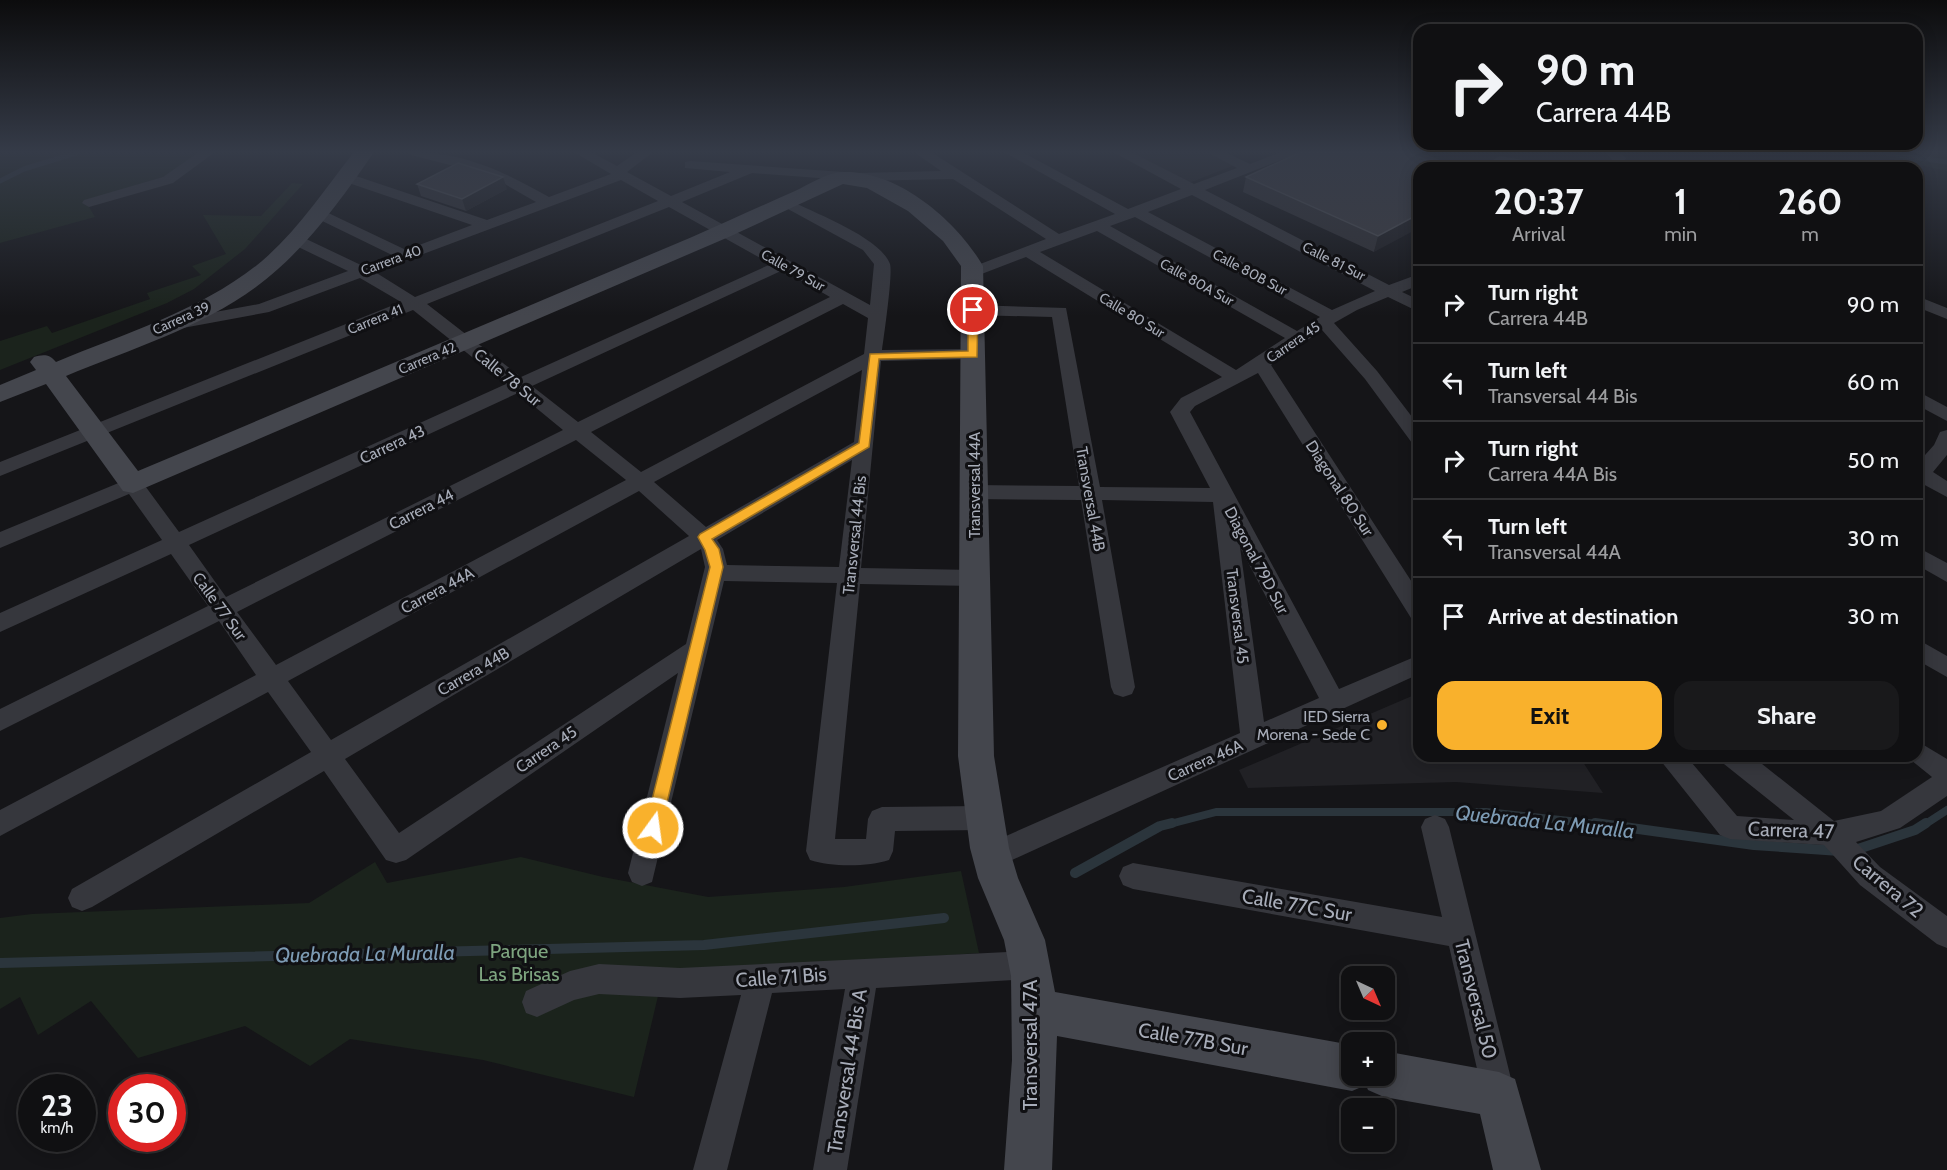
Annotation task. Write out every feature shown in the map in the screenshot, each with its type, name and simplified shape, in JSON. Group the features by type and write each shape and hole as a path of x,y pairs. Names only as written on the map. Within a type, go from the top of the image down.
{"street":[{"name":"Carrera 39","path":"47,368 201,296 232,278 269,246 300,207"},
{"name":"Carrera 39","path":"47,368 166,326 213,304 269,266 296,240 322,207"},
{"path":"433,207 487,225"},
{"name":"Carrera 40","path":"166,326 262,308 536,207"},
{"name":"Carrera 41","path":"0,469 655,207"},
{"name":"Calle 79 Sur","path":"679,207 879,317"},
{"name":"Carrera 42","path":"0,541 776,207"},
{"name":"Transversal 44 Bis","path":"791,207 869,248 882,264 879,317 820,851 879,851 882,819 987,837"},
{"name":"Transversal 44A","path":"911,207 940,227 964,250 973,272 976,756 987,837"},
{"path":"1005,207 1057,240"},
{"name":"Calle 80B Sur","path":"1118,207 1328,319"},
{"path":"973,272 1148,207"},
{"name":"Calle 81 Sur","path":"1225,207 1391,290 1413,303"},
{"path":"317,213 405,255"},
{"name":"Calle 80A Sur","path":"1098,225 1298,338"},
{"name":"Calle 78 Sur","path":"296,240 361,271 414,303 640,481 704,537"},
{"name":"Calle 80 Sur","path":"1027,251 1236,378"},
{"name":"Carrera 43","path":"0,623 783,264"},
{"name":"Carrera 45","path":"1182,418 1180,412 1188,402 1261,364 1328,319 1413,281"},
{"name":"Carrera 44","path":"0,721 843,297"},
{"path":"1923,304 1947,314"},
{"name":"Transversal 44B","path":"973,310 1060,312 1123,687"},
{"path":"1328,319 1413,431"},
{"path":"874,356 973,354"},
{"name":"Carrera 44A","path":"0,824 874,356"},
{"name":"Diagonal 80 Sur","path":"1261,364 1413,603"},
{"path":"0,379 47,368"},
{"path":"0,394 47,368"},
{"name":"Calle 77 Sur","path":"47,368 396,851"},
{"path":"1923,401 1947,415"},
{"name":"Diagonal 79D Sur","path":"1182,418 1333,702"},
{"path":"1923,469 1943,447 1947,436"},
{"name":"Carrera 44B","path":"82,898 864,444"},
{"path":"1923,477 1947,490"},
{"path":"974,492 1222,495"},
{"name":"Transversal 45","path":"1222,495 1253,738"},
{"path":"642,873 715,573 714,557 704,537"},
{"path":"1923,559 1947,574"},
{"path":"715,573 975,578"},
{"name":"Carrera 45","path":"396,851 697,648"},
{"path":"1923,652 1947,668"},
{"name":"Carrera 46A","path":"987,837 1253,738 1413,667"},
{"path":"1923,756 1947,773"},
{"name":"Carrera 47","path":"1675,762 1730,827 1844,848 1947,781"},
{"name":"Carrera 72","path":"1739,762 1844,848 1870,876 1947,934"},
{"name":"Transversal 50","path":"1435,827 1517,1170"},
{"name":"Transversal 47A","path":"987,837 1021,930 1030,965 1035,1010 1028,1170"},
{"name":"Calle 77C Sur","path":"1133,876 1460,934"},
{"name":"Calle 71 Bis","path":"537,1002 570,986 599,979 680,983 1030,965"},
{"name":"Transversal 44 Bis A","path":"830,1170 863,972"},
{"path":"710,1170 760,979"},
{"name":"Calle 77B Sur","path":"1035,1010 1341,1066"},
{"path":"1395,1076 1499,1095"}],"shaded area":[{"name":"IED Sierra Morena - Sede C","path":"1413,696 1413,762 1583,762 1603,793 1456,782 1248,788 1239,770"}],"green space":[{"path":"0,207 89,207 95,217 0,243"},
{"path":"270,207 283,207 245,249 194,289 167,303 0,370 0,341 47,326 52,333 150,299 147,293 201,275 192,266 226,254 203,215 261,216"},
{"name":"Parque Las Brisas","path":"521,857 603,877 708,897 844,887 961,871 979,953 663,975 634,1097 483,1060 350,1039 310,1066 245,1026 138,1058 91,1001 38,1035 20,997 0,1009 0,918 32,914 309,903 375,862 387,883"}],"building":[{"path":"1312,207 1413,207 1413,217 1378,236"}],"waterway":[{"name":"Quebrada La Muralla","path":"1924,825 1947,810"},
{"name":"Quebrada La Muralla","path":"1166,825 1216,812 1486,812 1606,825"},
{"name":"Quebrada La Muralla","path":"1075,873 1160,826 1172,823"},
{"name":"Quebrada La Muralla","path":"1595,823 1754,845 1840,851"},
{"name":"Quebrada La Muralla","path":"1852,851 1915,830 1926,823"},
{"name":"Quebrada La Muralla","path":"0,963 704,945 944,918"}],"place":[{"name":"IED Sierra Morena - Sede C","path":"1382,725"}],"route":[{"path":"653,828 716,567 712,549 704,537 864,444 874,356 973,354 973,310"}]}
